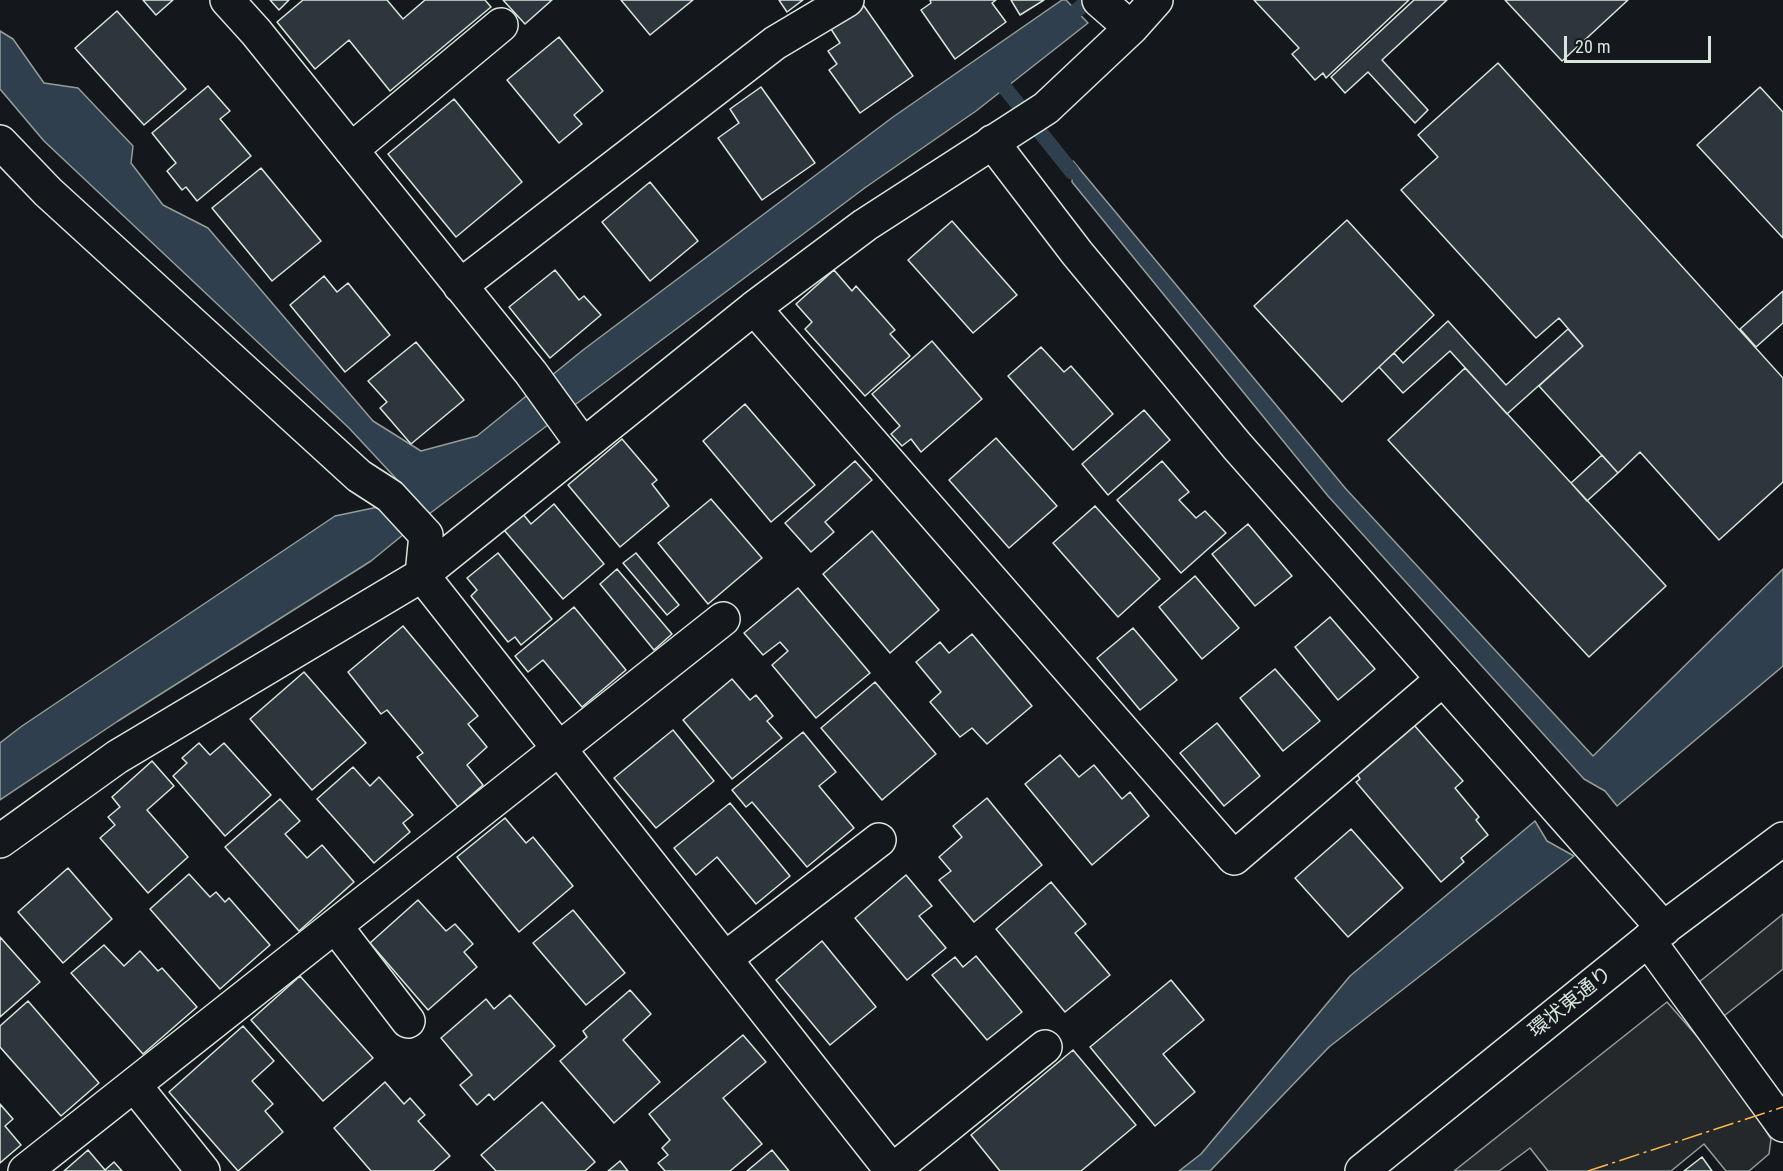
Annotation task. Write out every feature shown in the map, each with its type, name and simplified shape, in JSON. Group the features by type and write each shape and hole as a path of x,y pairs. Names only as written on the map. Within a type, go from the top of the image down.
{"street":[{"path":"227,0 531,373 577,437"},
{"path":"460,286 776,44 847,0"},
{"path":"0,841 117,757 422,575 577,437 866,225 1046,108 1131,28 1156,0"},
{"path":"1103,3 1131,28"},
{"path":"351,150 501,25"},
{"path":"999,138 1077,253 1237,446 1587,841 1656,934 1783,1125"},
{"path":"0,142 48,192 359,477 390,496 426,536 422,575 892,1171 1045,1047"},
{"path":"754,308 1234,858 1443,680"},
{"path":"25,1171 561,750 723,619"},
{"name":"環状東通り","path":"1362,1171 1656,934 1783,839"},
{"path":"726,958 879,840"},
{"path":"336,927 408,1021"},
{"path":"135,1086 204,1171"}],"shaded area":[{"path":"1783,914 1783,969 1724,1016 1699,982"},
{"path":"1667,1002 1730,1074 1771,1139 1769,1154 1749,1171 1726,1171 1704,1144 1671,1171 1548,1171 1530,1148 1499,1171 1454,1171"}],"water":[{"path":"1062,0 1066,0 1088,23 976,111 866,187 429,514 349,428 44,141 0,89 0,31 13,39 44,83 78,88 133,146 131,163 163,205 208,228 373,421 421,451 477,436 583,350 893,117"},
{"path":"1073,161 1346,489 1593,756 1783,569 1783,666 1617,806 1605,791 1584,779 1328,496 1072,182"},
{"path":"378,507 404,534 371,561 118,721 0,800 0,743 335,516"},
{"path":"1535,821 1547,841 1574,856 1329,1047 1210,1171 1179,1171 1201,1154 1350,976"}],"building":[{"path":"143,0 173,0 156,15"},
{"path":"270,0 289,0 279,10"},
{"path":"303,0 387,0 403,19 425,0 485,0 491,7 390,91 349,40 315,69 277,22"},
{"path":"503,0 552,0 525,24"},
{"path":"621,0 693,0 650,35"},
{"path":"779,0 803,0 787,12"},
{"path":"930,0 996,0 992,3 1006,22 955,59 921,10 931,3"},
{"path":"1011,0 1044,0 1020,15"},
{"path":"1254,0 1409,0 1326,78 1323,73 1315,80 1292,54 1299,48"},
{"path":"1414,0 1447,0 1382,60 1428,110 1415,123 1368,72 1345,93 1331,77"},
{"path":"1505,0 1628,0 1562,61"},
{"path":"864,6 913,76 860,113 829,70 837,64 828,51 840,43 831,29"},
{"path":"117,11 186,89 144,125 75,48"},
{"path":"559,37 603,91 574,115 582,124 559,143 507,80"},
{"path":"1498,63 1783,378 1783,482 1719,540 1640,452 1618,473 1539,386 1583,346 1559,318 1536,338 1401,190 1438,157 1418,135"},
{"path":"208,86 230,111 220,119 251,156 197,201 186,187 182,190 167,171 176,163 152,133"},
{"path":"761,87 815,163 762,200 718,138 739,123 730,109"},
{"path":"1760,87 1783,112 1783,238 1697,145"},
{"path":"454,99 522,182 456,237 388,154"},
{"path":"261,168 321,241 272,281 212,208"},
{"path":"650,182 698,241 650,281 602,222"},
{"path":"1347,220 1434,315 1342,402 1254,306"},
{"path":"952,221 1017,295 973,333 908,260"},
{"path":"555,270 579,300 584,296 601,315 550,358 509,307"},
{"path":"834,270 852,291 856,286 895,330 890,334 910,356 865,396 805,329 812,322 796,304"},
{"path":"324,276 337,292 348,283 390,335 345,372 290,305"},
{"path":"1783,291 1783,323 1756,347 1740,329"},
{"path":"1448,321 1506,385 1568,329 1583,346 1507,414 1450,351 1403,393 1379,367 1394,353 1403,363"},
{"path":"932,341 982,399 921,452 911,439 902,446 891,434 900,426 872,394"},
{"path":"416,342 464,400 411,444 380,408 387,402 368,381"},
{"path":"1041,347 1064,372 1071,366 1113,414 1073,450 1008,376"},
{"path":"1465,368 1666,586 1589,657 1388,440"},
{"path":"745,404 815,485 771,522 703,441"},
{"path":"1144,410 1170,440 1108,495 1082,464"},
{"path":"996,438 1057,506 1009,548 949,480"},
{"path":"622,439 657,480 652,484 669,506 620,547 568,485"},
{"path":"1602,455 1618,473 1587,501 1571,483"},
{"path":"855,461 872,480 825,522 834,532 811,552 785,523"},
{"path":"1162,461 1189,492 1179,500 1196,518 1205,511 1226,533 1181,573 1117,500"},
{"path":"711,499 762,558 708,604 658,543"},
{"path":"554,504 604,564 563,599 504,530 523,514 531,524"},
{"path":"1095,506 1160,579 1118,617 1053,543"},
{"path":"1248,524 1292,576 1255,606 1212,554"},
{"path":"872,531 939,610 890,653 823,574"},
{"path":"498,553 552,619 521,645 515,637 508,642 471,596 477,590 467,578"},
{"path":"636,553 679,605 667,615 623,563"},
{"path":"617,569 672,634 654,650 600,584"},
{"path":"1195,576 1239,628 1202,659 1159,607"},
{"path":"798,588 870,673 816,718 772,665 788,651 780,642 763,655 744,633"},
{"path":"574,607 626,670 582,707 543,660 528,672 515,656"},
{"path":"1330,617 1375,669 1338,700 1295,647"},
{"path":"403,626 478,716 468,724 487,747 467,765 483,785 458,807 417,757 423,753 387,710 381,714 348,672"},
{"path":"1133,628 1177,680 1140,710 1097,658"},
{"path":"972,634 1032,706 987,744 972,728 960,737 930,702 941,692 916,662 940,642 949,653"},
{"path":"1275,669 1320,721 1283,751 1240,698"},
{"path":"304,672 366,743 312,790 250,719"},
{"path":"732,679 750,700 756,695 773,716 767,721 782,738 732,779 683,720"},
{"path":"875,682 936,754 882,800 821,728"},
{"path":"1217,723 1260,776 1224,806 1180,753"},
{"path":"1414,725 1463,781 1455,788 1479,817 1476,820 1488,835 1461,858 1464,862 1441,882 1356,782 1360,779 1357,774"},
{"path":"673,730 714,781 656,828 614,778"},
{"path":"803,732 836,772 819,786 854,828 807,867 752,802 746,807 732,790"},
{"path":"199,743 210,755 224,743 271,795 225,836 173,776 187,763 182,758"},
{"path":"1060,755 1079,777 1094,765 1122,799 1130,792 1149,816 1092,865 1025,784"},
{"path":"152,761 174,786 147,810 188,857 148,893 100,838 115,825 108,817 120,807 112,797"},
{"path":"353,767 370,786 379,777 413,815 403,823 410,832 374,863 317,799"},
{"path":"987,798 1042,865 974,922 939,880 951,871 939,857 962,837 953,826"},
{"path":"280,799 300,821 285,834 307,858 322,845 354,882 299,931 225,847"},
{"path":"730,803 790,876 756,904 717,857 696,875 674,848"},
{"path":"505,818 526,843 533,837 573,886 519,932 457,857"},
{"path":"1351,829 1403,888 1348,937 1295,878"},
{"path":"68,868 112,919 63,963 18,912"},
{"path":"189,874 210,897 216,892 225,902 229,898 270,945 220,989 150,909"},
{"path":"906,875 932,906 919,916 946,948 907,980 855,918"},
{"path":"1051,882 1086,924 1075,933 1110,975 1065,1012 996,929"},
{"path":"418,900 446,931 455,924 473,944 464,952 477,967 428,1010 370,943"},
{"path":"573,910 625,973 586,1005 533,943"},
{"path":"0,937 40,982 0,1017"},
{"path":"822,941 876,1007 830,1045 776,980"},
{"path":"104,945 124,966 140,951 158,971 162,968 197,1007 143,1054 71,973"},
{"path":"976,956 1022,1012 987,1040 932,975 955,957 963,967"},
{"path":"300,976 373,1058 323,1101 251,1020"},
{"path":"1171,980 1204,1020 1163,1054 1195,1092 1155,1126 1090,1047"},
{"path":"630,990 651,1014 623,1040 660,1082 614,1123 560,1061 587,1037 583,1031"},
{"path":"510,995 555,1046 494,1100 489,1094 477,1105 460,1085 472,1075 441,1038 486,999 494,1009"},
{"path":"28,1001 99,1083 61,1116 0,1047 0,1026"},
{"path":"243,1026 274,1061 252,1081 273,1104 265,1111 283,1132 238,1171 169,1092"},
{"path":"743,1035 766,1062 723,1098 762,1144 730,1171 665,1171 658,1163 668,1155 662,1148 670,1140 649,1114"},
{"path":"1073,1050 1136,1125 1081,1171 1000,1171 971,1135"},
{"path":"385,1082 404,1104 410,1098 425,1115 418,1121 450,1156 433,1171 371,1171 334,1128"},
{"path":"542,1102 595,1162 585,1171 496,1171 481,1155"},
{"path":"0,1104 13,1119 5,1126 21,1145 0,1163"},
{"path":"88,1150 105,1170 114,1162 122,1171 64,1171"},
{"path":"772,1150 789,1171 747,1171"},
{"path":"1702,1157 1712,1171 1684,1171"},
{"path":"620,1161 628,1171 608,1171"}],"waterway":[{"path":"1076,11 1089,0"},
{"path":"1005,88 1072,172"}],"power":[{"path":"1588,1171 1783,1107"}]}
